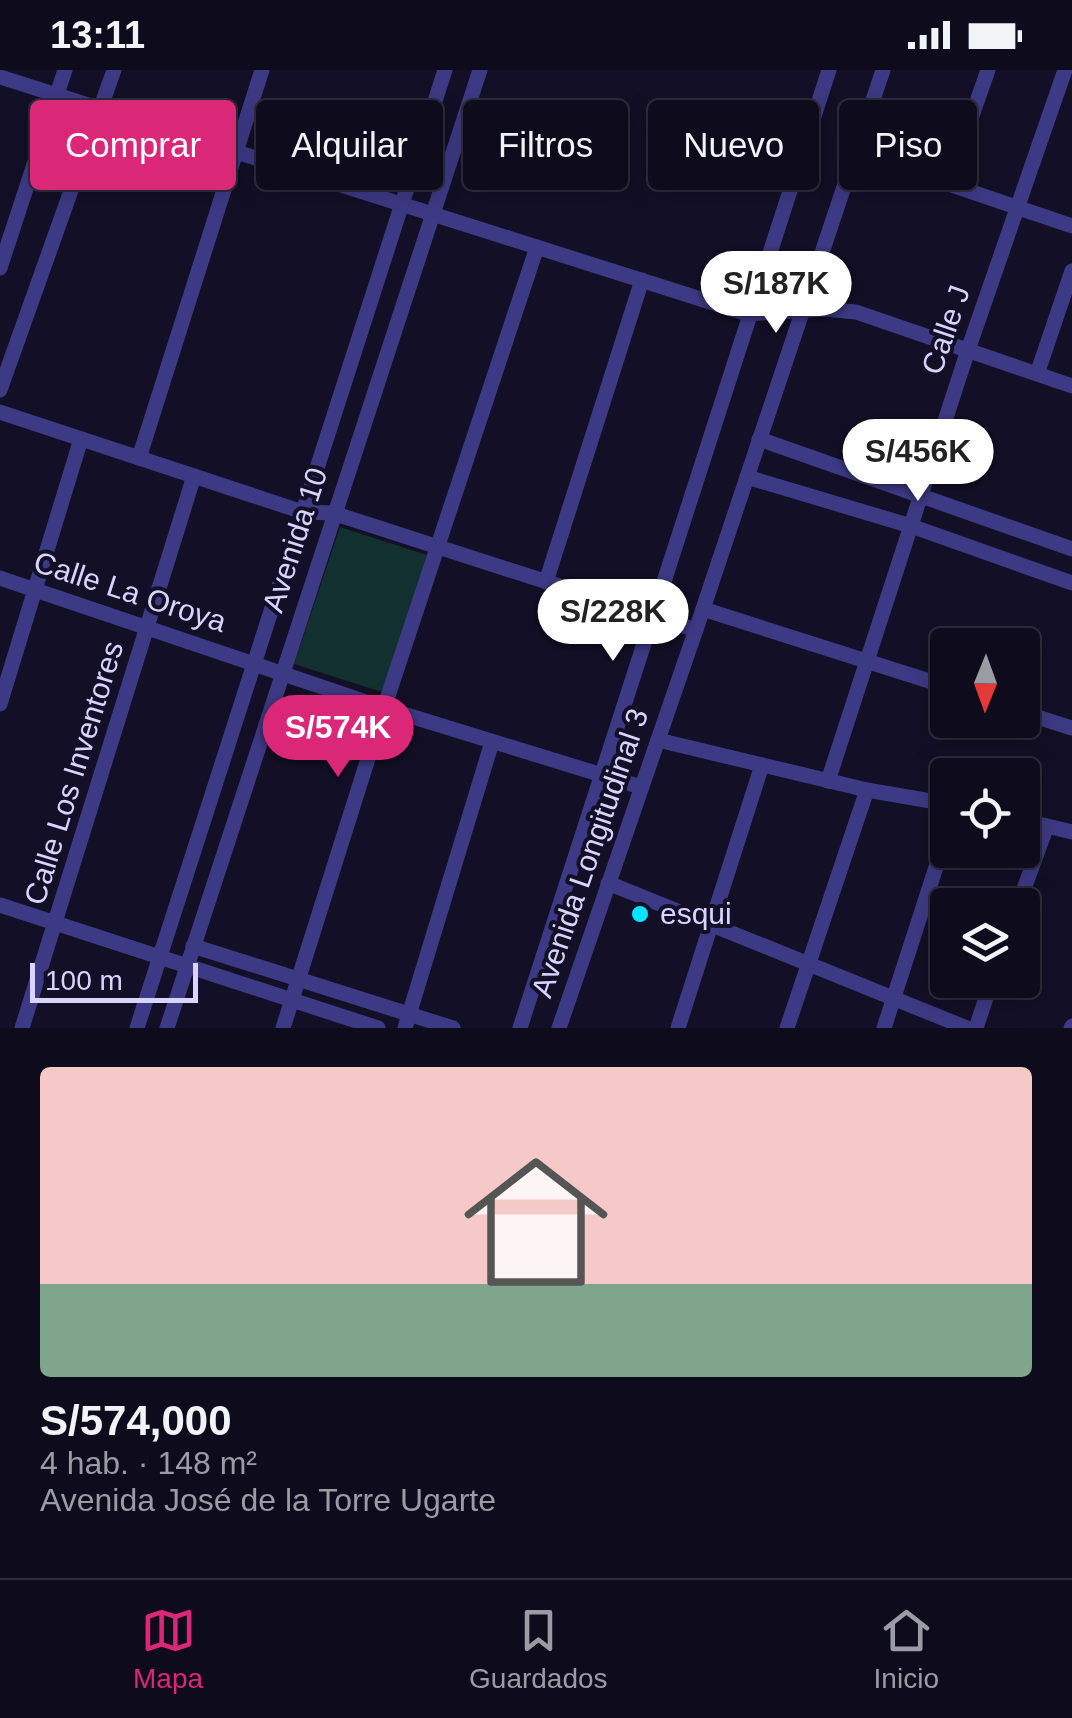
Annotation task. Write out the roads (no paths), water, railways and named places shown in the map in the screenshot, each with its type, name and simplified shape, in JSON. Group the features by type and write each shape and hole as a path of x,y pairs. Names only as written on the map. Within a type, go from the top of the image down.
{"street":[{"path":"0,268 66,70"},
{"path":"104,100 114,70"},
{"path":"236,149 262,70"},
{"name":"Avenida 10","path":"136,1028 446,70"},
{"name":"Avenida 10","path":"166,1028 480,70"},
{"path":"520,1028 828,70"},
{"name":"Avenida Longitudinal 3","path":"872,100 882,70"},
{"path":"977,101 988,70"},
{"name":"Calle J","path":"828,780 968,350 1065,70"},
{"path":"0,77 73,100"},
{"path":"236,152 748,314 824,308 856,312 1072,386"},
{"path":"0,390 72,190"},
{"path":"139,458 223,190"},
{"name":"Avenida Longitudinal 3","path":"559,1028 704,609 841,190"},
{"path":"965,190 1072,226"},
{"path":"284,1028 384,708 537,247"},
{"path":"1037,374 1067,304 1072,271"},
{"path":"546,582 642,280"},
{"path":"0,412 303,512 333,514 696,630"},
{"path":"0,704 81,439"},
{"path":"760,439 1072,549"},
{"name":"Calle Los Inventores","path":"22,1028 194,476"},
{"path":"747,476 911,526 1072,582"},
{"name":"Calle La Oroya","path":"0,578 384,708 642,787"},
{"path":"704,609 930,681"},
{"path":"1040,718 1072,728"},
{"path":"658,740 930,801"},
{"path":"408,1021 492,742"},
{"path":"678,1028 762,765"},
{"path":"787,1028 868,790"},
{"path":"1040,824 1072,832"},
{"path":"1024,888 1047,826"},
{"path":"884,1028 936,868"},
{"path":"608,884 967,1028"},
{"path":"0,905 378,1028"},
{"path":"193,946 408,1021 453,1028"},
{"path":"976,1028 986,998"}],"place":[{"name":"esqui","path":"640,914"}]}
